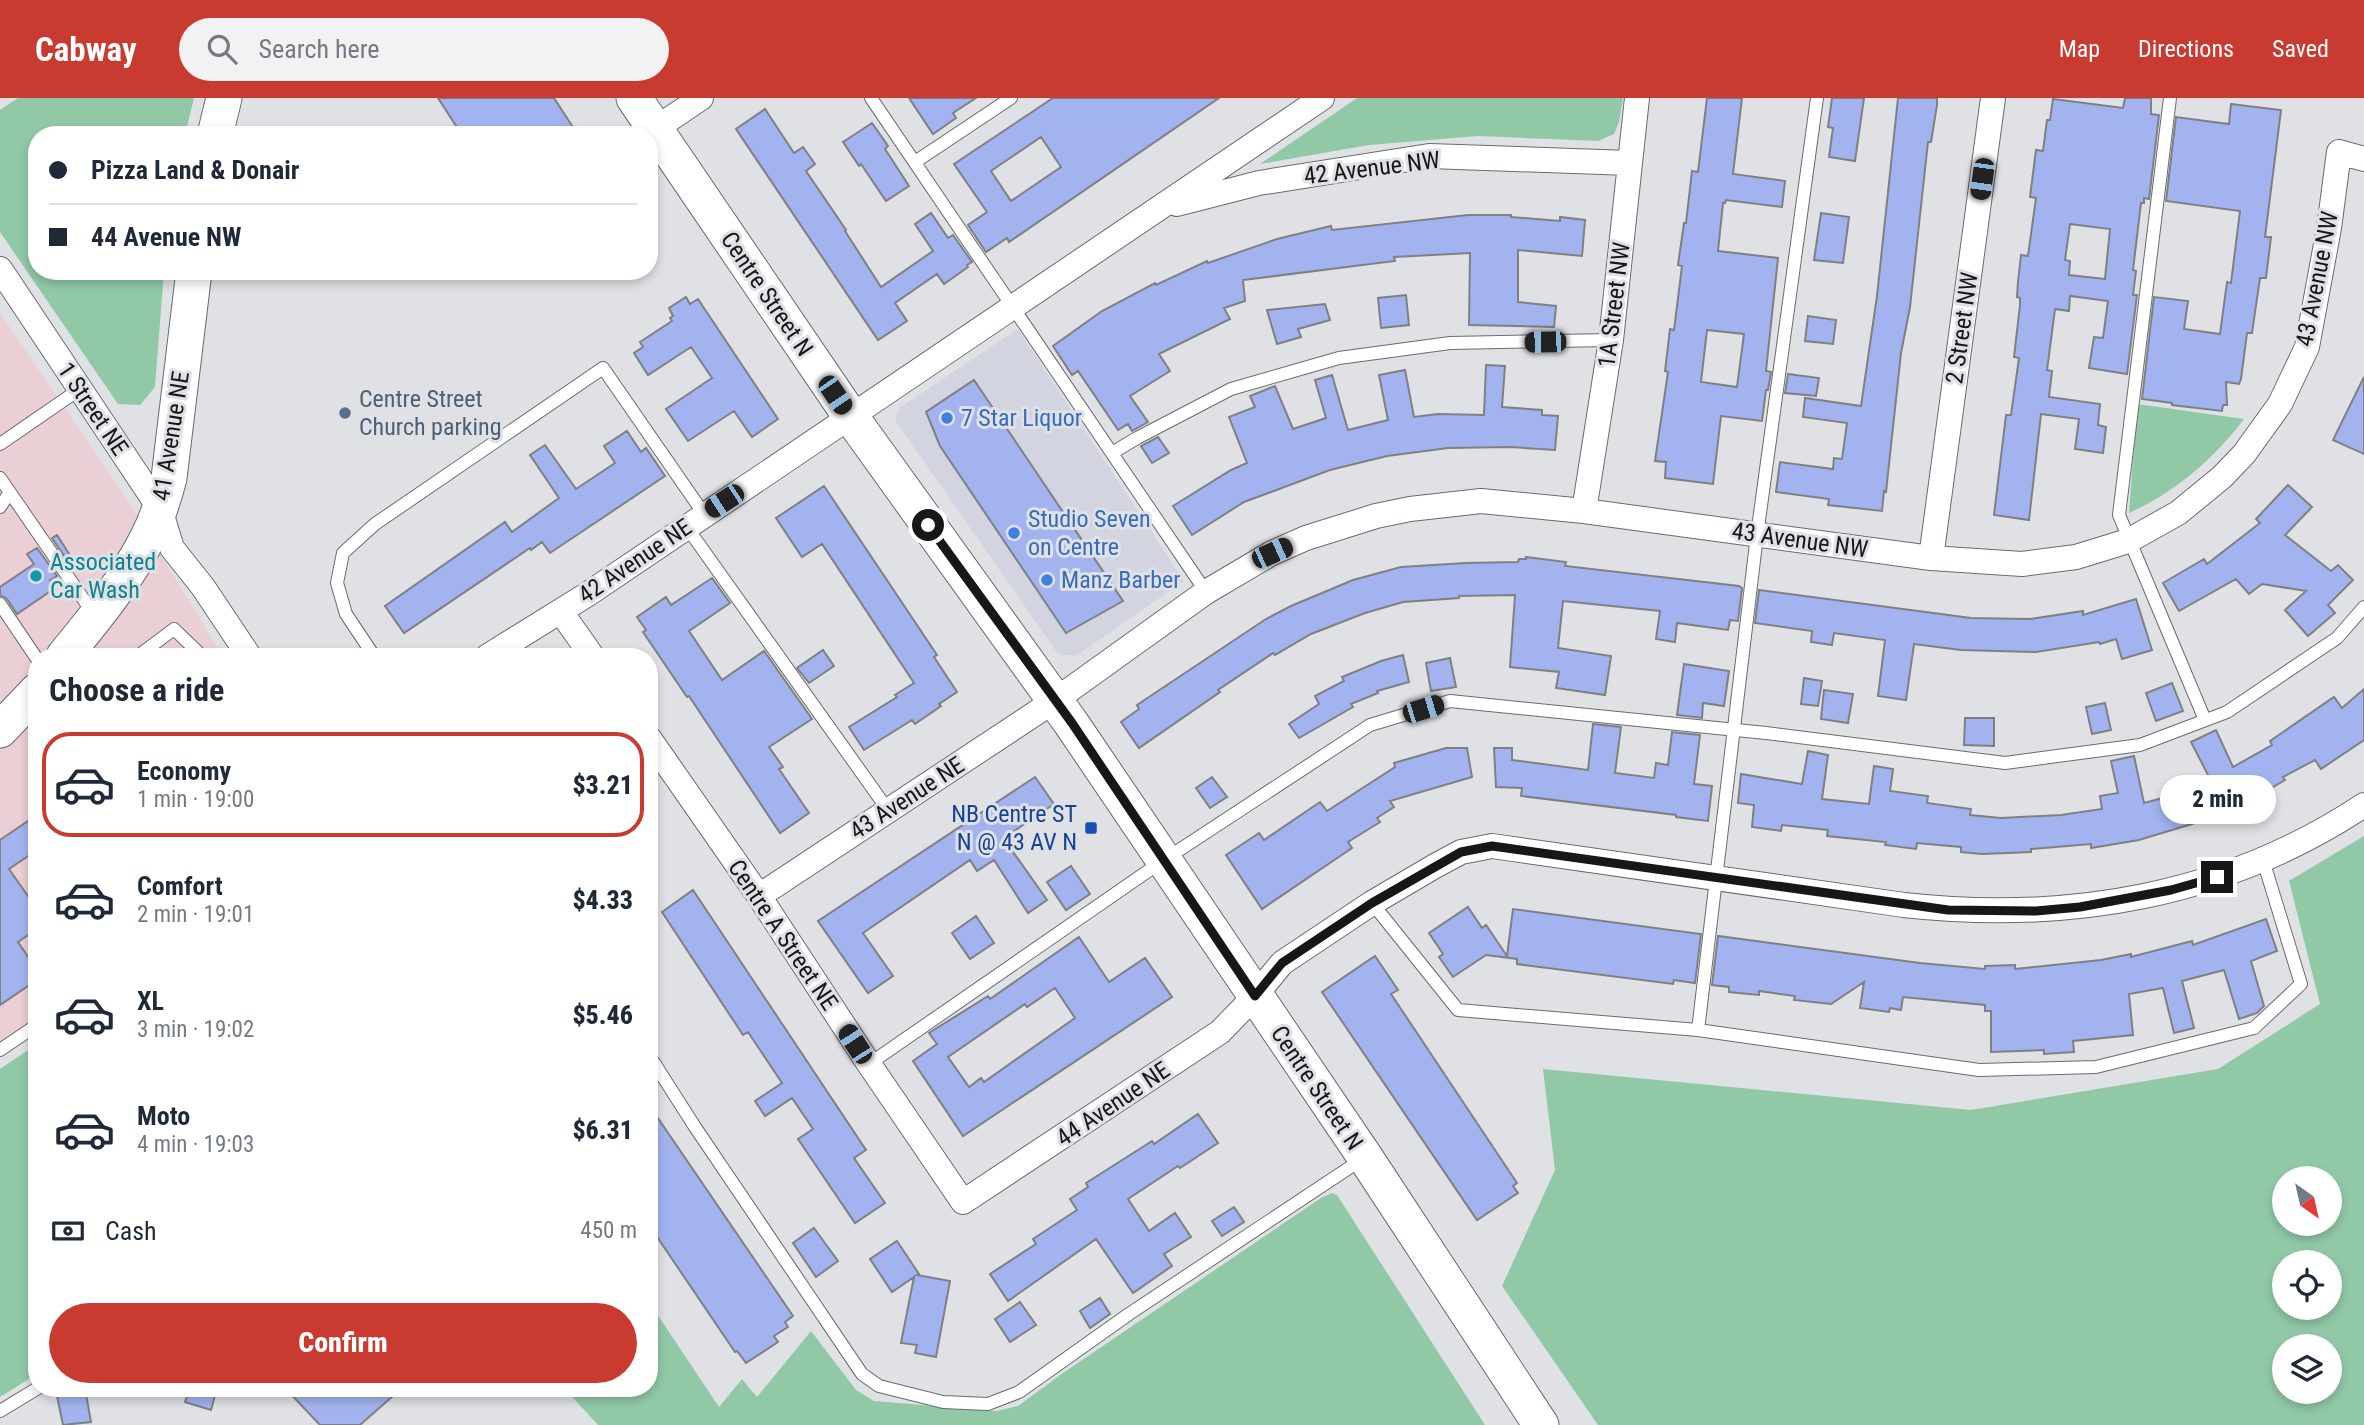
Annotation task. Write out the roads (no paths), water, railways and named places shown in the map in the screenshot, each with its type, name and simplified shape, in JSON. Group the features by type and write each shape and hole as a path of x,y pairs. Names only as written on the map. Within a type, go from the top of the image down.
{"main road":[{"path":"217,126 224,98"},
{"name":"Centre Street N","path":"634,98 648,126"},
{"name":"Centre Street N","path":"658,142 1164,860 1365,1157 1541,1425"},
{"name":"41 Avenue NE","path":"71,648 131,568 151,533 160,509 169,478 193,280"},
{"path":"0,730 28,700"}],"street":[{"path":"658,127 701,98"},
{"name":"42 Avenue NW","path":"850,417 1322,98"},
{"name":"1A Street NW","path":"1584,511 1611,340 1637,98"},
{"name":"2 Street NW","path":"1931,558 1993,98"},
{"name":"43 Avenue NW","path":"1054,701 1206,592 1272,553 1306,538 1376,516 1410,509 1481,501 1584,511 1931,558 2022,564 2076,557 2128,541 2178,513 2222,477 2244,454 2280,404 2306,347 2329,228 2339,152 2364,159"},
{"name":"42 Avenue NW","path":"1159,208 1259,183 1429,156 1630,163"},
{"name":"1 Street NE","path":"0,269 160,509 172,548 203,587 244,648"},
{"name":"42 Avenue NE","path":"501,648 561,611 850,417"},
{"path":"561,611 586,648"},
{"name":"43 Avenue NE","path":"759,896 1054,701"},
{"name":"Centre A Street NE","path":"658,751 759,896 963,1202"},
{"name":"44 Avenue NE","path":"963,1202 1220,1032 1282,963 1372,903 1461,852 1492,846 1937,909 2036,911 2080,907 2159,893 2217,877 2263,860 2305,840 2364,805"}],"lane":[{"path":"872,98 1206,592"},
{"path":"915,162 1011,98"},
{"path":"1698,1030 1757,535 1817,98"},
{"path":"2170,98 2119,515 2205,720"},
{"path":"1112,453 1231,389 1339,358 1450,344 1611,340"},
{"path":"369,648 346,614 337,583 343,553 375,524 603,368 695,520 888,810"},
{"path":"0,443 80,389"},
{"path":"0,478 96,617"},
{"path":"0,507 10,492"},
{"path":"0,604 30,648"},
{"path":"869,1064 1164,860 1370,724 1450,701 1733,730 2005,763 2140,745 2227,712 2337,638 2364,607"},
{"path":"149,648 174,629 194,648"},
{"path":"1372,903 1458,1010 1698,1030 1979,1070 2096,1067 2254,1028 2301,984 2263,860"},
{"path":"0,1050 28,1032"},
{"path":"658,1069 862,1374 879,1386 943,1402 988,1404 1019,1392 1129,1314 1365,1157"},
{"path":"0,1411 28,1394"}],"place":[{"name":"Centre Street Church parking","path":"345,413"},
{"name":"7 Star Liquor","path":"947,418"},
{"name":"Studio Seven on Centre","path":"1014,533"},
{"name":"Associated Car Wash","path":"36,576"},
{"name":"Manz Barber","path":"1047,580"},
{"name":"NB Centre ST N @ 43 AV N","path":"1091,828"}]}
